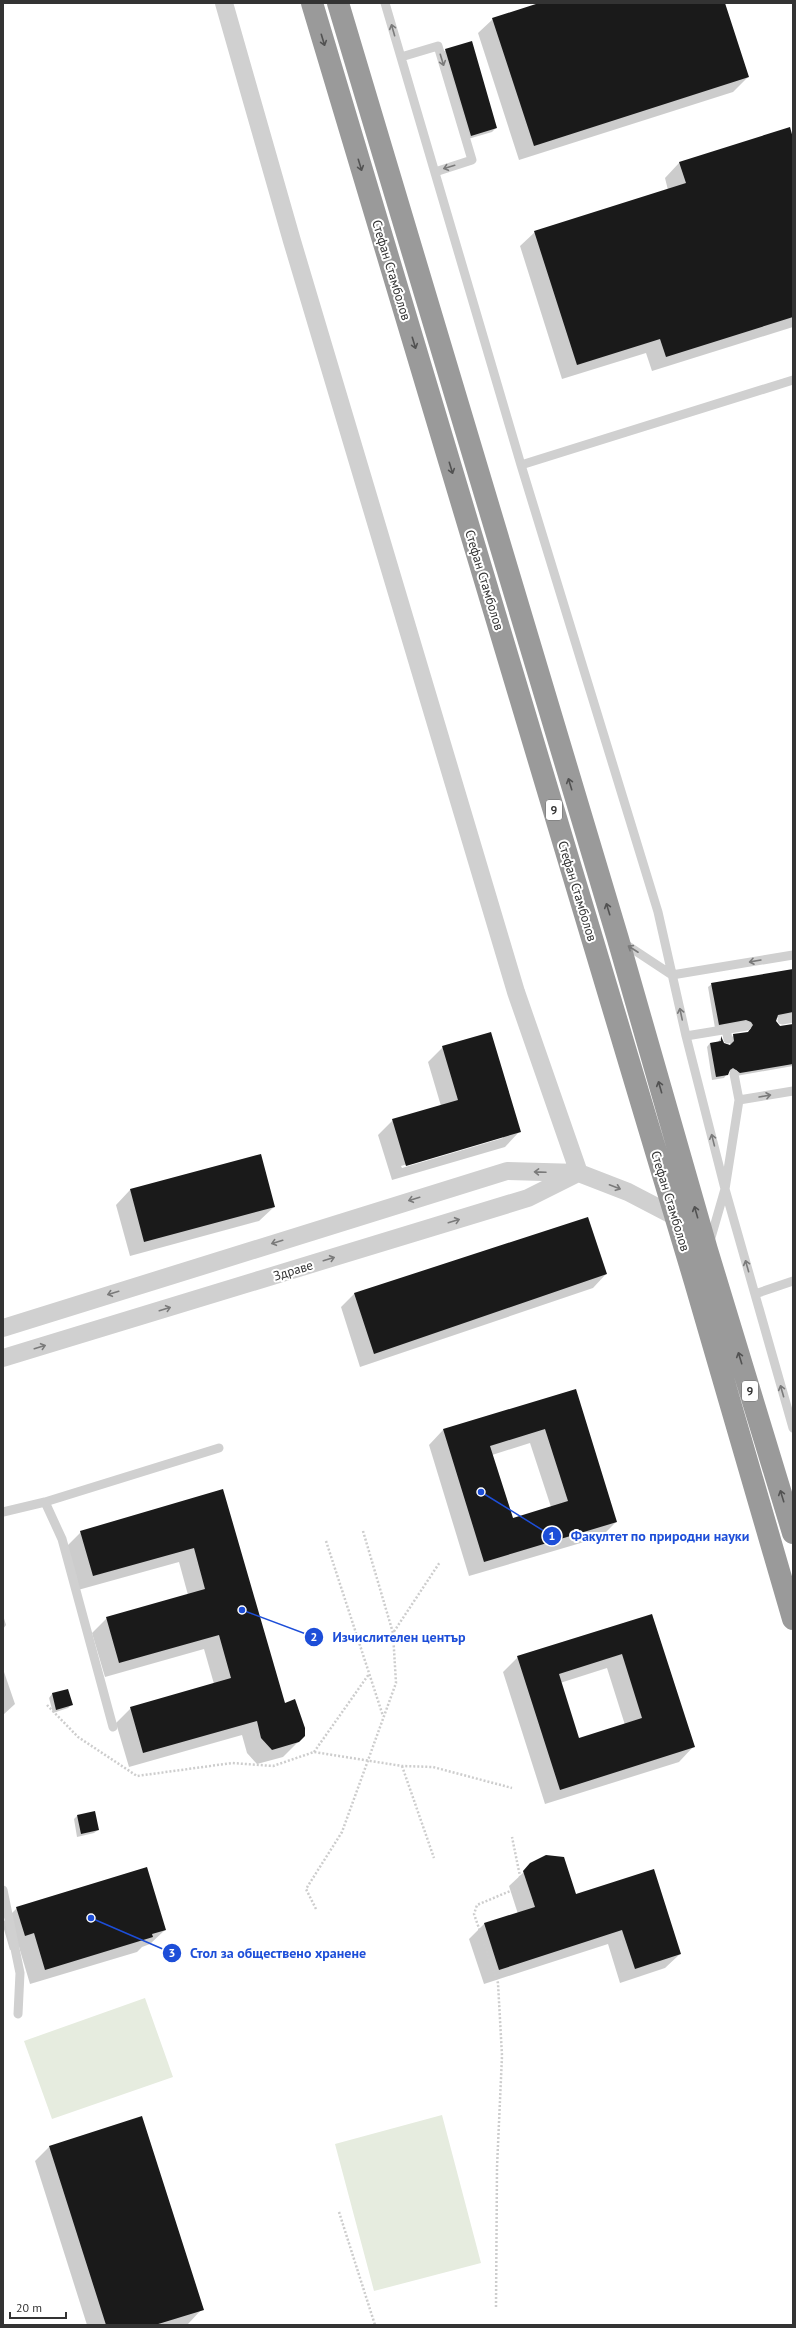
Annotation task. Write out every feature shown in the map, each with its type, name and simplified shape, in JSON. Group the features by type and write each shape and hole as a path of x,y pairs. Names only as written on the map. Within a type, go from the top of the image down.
{"highway":[{"name":"Стефан Стамболов","path":"312,3 676,1217 793,1619"},
{"name":"Стефан Стамболов","path":"338,3 618,939 707,1250 793,1533"}],"street":[{"path":"224,3 294,249 516,992 579,1173"},
{"path":"3,1328 507,1170 579,1173 628,1192 676,1217"},
{"name":"Здраве","path":"3,1358 528,1198 579,1173"}],"lane":[{"path":"385,3 521,465 658,912 686,1036 725,1190 793,1428"},
{"path":"401,57 438,46 472,160 434,172"},
{"path":"521,465 793,380"},
{"path":"618,939 672,975 793,955"},
{"path":"782,1020 793,1018"},
{"path":"686,1036 748,1026"},
{"path":"726,1029 728,1039"},
{"path":"707,1250 725,1190 739,1100 734,1074"},
{"path":"739,1100 793,1091"},
{"path":"755,1294 793,1281"},
{"path":"3,1512 45,1502 219,1448"},
{"path":"45,1502 62,1538 113,1727"},
{"path":"3,1890 20,1973 18,2014"}],"path":[{"path":"316,1908 306,1889 342,1832 396,1683 393,1634 363,1531"},
{"path":"326,1541 383,1717"},
{"path":"393,1634 440,1562"},
{"path":"314,1752 369,1674"},
{"path":"47,1705 78,1737 137,1776 232,1763 273,1766 314,1752 402,1766 433,1768 512,1788"},
{"path":"402,1766 434,1858"},
{"path":"496,2307 497,2167 502,2056 498,1983 474,1914 477,1905 522,1886 512,1837"},
{"path":"339,2212 375,2325"}],"shaded area":[{"path":"145,1998 173,2077 52,2119 24,2041"},
{"path":"442,2115 481,2263 374,2291 335,2144"}],"building":[{"path":"539,3 725,3 749,77 534,146 492,18"},
{"path":"472,41 497,128 471,136 445,49"},
{"path":"790,127 793,138 793,317 666,357 660,339 577,365 534,231 686,183 679,162"},
{"path":"793,969 793,1012 778,1015 776,1021 780,1026 793,1024 793,1064 740,1073 733,1068 730,1070 728,1075 716,1077 710,1043 721,1041 721,1036 724,1043 730,1045 734,1041 733,1034 748,1032 753,1025 751,1022 746,1020 719,1025 711,983"},
{"path":"491,1032 521,1132 406,1166 392,1119 458,1100 442,1046"},
{"path":"261,1154 275,1207 144,1242 130,1189"},
{"path":"588,1217 607,1274 374,1354 354,1293"},
{"path":"576,1389 617,1522 484,1562 443,1429","holes":["545,1429 568,1501 513,1518 490,1446"]},
{"path":"223,1489 285,1703 295,1699 305,1728 305,1736 299,1742 272,1750 261,1738 257,1721 143,1753 130,1707 231,1678 219,1635 119,1663 106,1617 205,1589 194,1548 93,1576 80,1531"},
{"path":"652,1614 695,1747 560,1790 517,1656","holes":["622,1654 642,1718 579,1738 559,1674"]},
{"path":"68,1689 73,1705 56,1710 52,1693"},
{"path":"95,1811 99,1830 81,1834 77,1815"},
{"path":"546,1855 564,1857 576,1894 654,1869 681,1954 635,1969 622,1930 499,1970 484,1923 535,1907 523,1871 530,1863"},
{"path":"147,1867 166,1930 152,1934 153,1937 45,1970 34,1933 25,1936 16,1907"},
{"path":"142,2116 204,2310 155,2325 106,2325 49,2146"}],"place":[{"name":"Факултет по природни науки","path":"481,1492"},
{"name":"Изчислителен център","path":"242,1610"},
{"name":"Стол за обществено хранене","path":"91,1918"}]}
